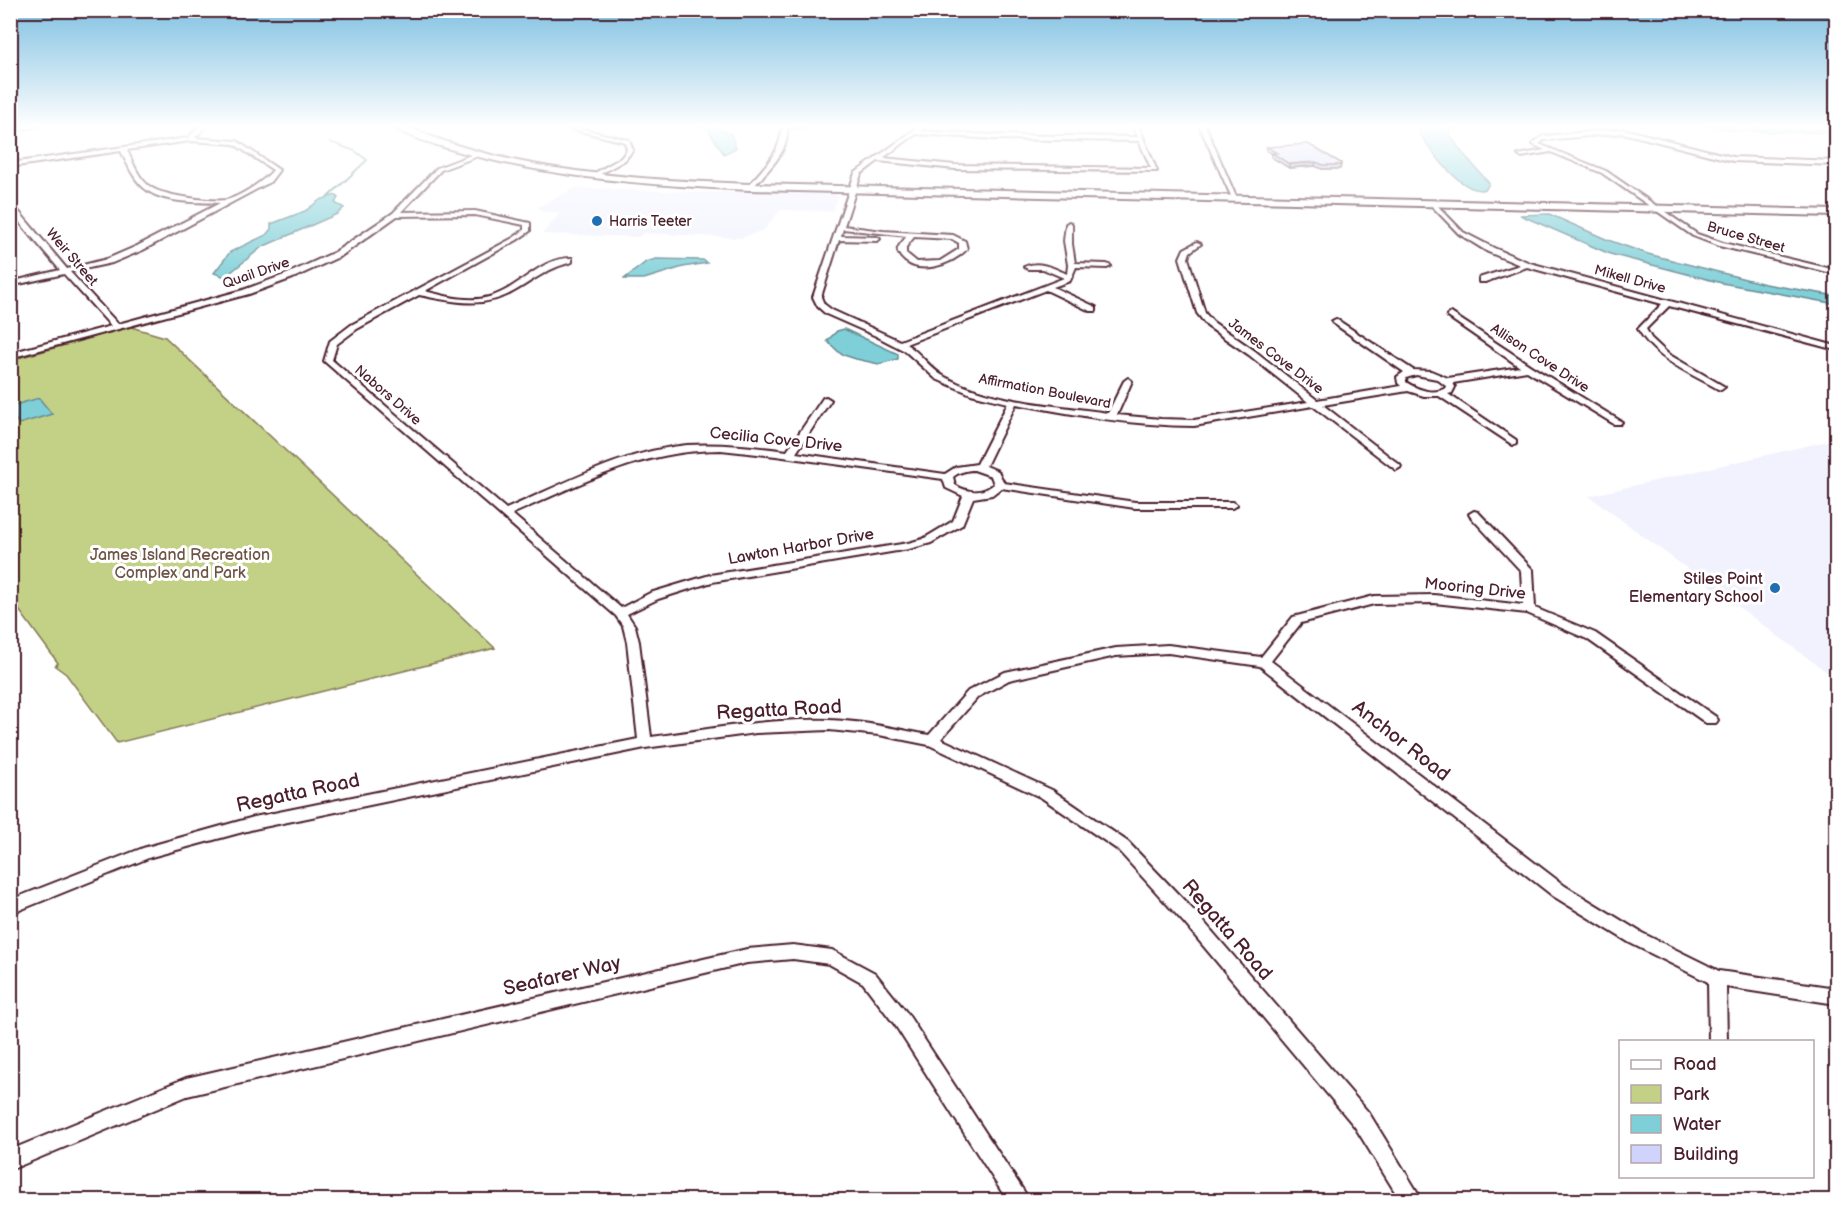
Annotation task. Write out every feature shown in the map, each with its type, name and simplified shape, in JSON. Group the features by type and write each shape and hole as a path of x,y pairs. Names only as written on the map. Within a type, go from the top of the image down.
{"main road":[{"path":"652,182 750,188 1836,213"}],"street":[{"path":"142,182 144,186 155,192 175,197 227,202"},
{"path":"10,284 109,261 140,249 267,182"},
{"name":"Quail Drive","path":"10,356 246,292 290,276 338,254 395,214 427,182"},
{"path":"750,188 755,182"},
{"name":"Affirmation Boulevard","path":"855,182 817,297 821,305 829,312 900,344 912,351 929,372 965,389 1013,401 1156,423 1194,423 1408,388 1431,394 1442,394"},
{"path":"1228,182 1235,198"},
{"name":"Bruce Street","path":"1619,182 1695,235 1721,245 1836,272"},
{"name":"Mikell Drive","path":"1432,203 1461,233 1527,265 1836,348"},
{"name":"Weir Street","path":"11,206 116,327"},
{"name":"Nabors Drive","path":"395,214 476,213 528,224 527,231 515,239 354,327 333,343 328,361 620,613 629,626 633,642 645,743"},
{"path":"900,344 1048,288 1070,277 1074,265 1069,252 1069,224"},
{"path":"840,227 953,237 963,242 963,249 956,258 927,265 911,262 902,253 904,244 912,235"},
{"path":"837,238 891,240 904,244"},
{"name":"James Cove Drive","path":"1197,244 1187,251 1184,258 1201,313 1228,338 1252,353 1396,467"},
{"path":"417,292 464,302 495,298 553,263 569,260"},
{"path":"1074,265 1107,266"},
{"path":"1482,280 1527,265"},
{"path":"1028,267 1044,267 1070,277"},
{"path":"1048,288 1093,309"},
{"path":"1667,303 1642,329 1647,341 1668,357 1721,387"},
{"name":"Allison Cove Drive","path":"1451,315 1528,368 1617,422"},
{"path":"1336,321 1410,373"},
{"path":"1408,388 1402,382 1401,377 1410,373 1428,373 1448,381 1528,368"},
{"path":"1111,417 1128,381"},
{"path":"1442,394 1449,391 1451,387 1448,381"},
{"path":"1442,394 1513,442"},
{"path":"790,455 826,400"},
{"path":"981,467 1013,401"},
{"name":"Cecilia Cove Drive","path":"504,514 671,445 715,446 948,477"},
{"path":"981,467 996,474 1000,479 999,485 988,493 969,494 954,490 950,486 948,477 960,469 981,467"},
{"path":"999,485 1135,509 1232,505"},
{"name":"Lawton Harbor Drive","path":"620,613 654,596 700,582 927,541 958,523 969,494"},
{"path":"1474,514 1527,570 1529,610"},
{"name":"Mooring Drive","path":"1264,662 1297,620 1374,600 1434,598 1529,610 1591,636 1711,720"},
{"path":"932,741 973,694 1005,676 1116,652 1168,649 1264,662"},
{"name":"Anchor Road","path":"1264,662 1559,891 1636,939 1717,978 1836,996"},
{"name":"Regatta Road","path":"10,907 148,852 254,823 645,743 756,728 829,725 879,730 932,741 1047,794 1123,846 1191,919 1362,1120 1411,1200"},
{"name":"Seafarer Way","path":"10,1160 186,1087 747,956 793,951 832,957 869,978 901,1018 1018,1200"},
{"path":"1717,978 1718,1040"}],"shaded area":[{"path":"575,188 715,193 743,191 835,194 838,196 832,211 780,210 764,230 741,238 644,233 638,237 542,234 561,212 541,212 538,207"},
{"name":"Stiles Point Elementary School","path":"1836,439 1836,679 1589,496"}],"green space":[{"name":"James Island Recreation Complex and Park","path":"131,327 165,337 495,648 117,743 66,674 55,666 58,663 11,599 11,360"}],"water":[{"path":"1462,182 1489,183 1486,189 1477,190"},
{"path":"336,195 338,198 335,203 344,208 337,214 262,247 225,277 214,273 230,252 266,235 271,229 271,224 305,211 320,200"},
{"path":"1549,214 1608,240 1648,254 1765,284 1836,296 1836,304 1722,283 1610,254 1520,215"},
{"path":"656,259 703,260 707,263 683,267 644,279 624,279 646,262"},
{"path":"844,329 898,354 898,359 879,364 841,354 827,341 837,331"},
{"path":"39,398 52,414 19,424 11,413 11,406"}],"waterway":[{"path":"328,197 344,182"}],"place":[{"name":"Harris Teeter","path":"597,221"},
{"name":"Stiles Point Elementary School","path":"1775,588"}]}
